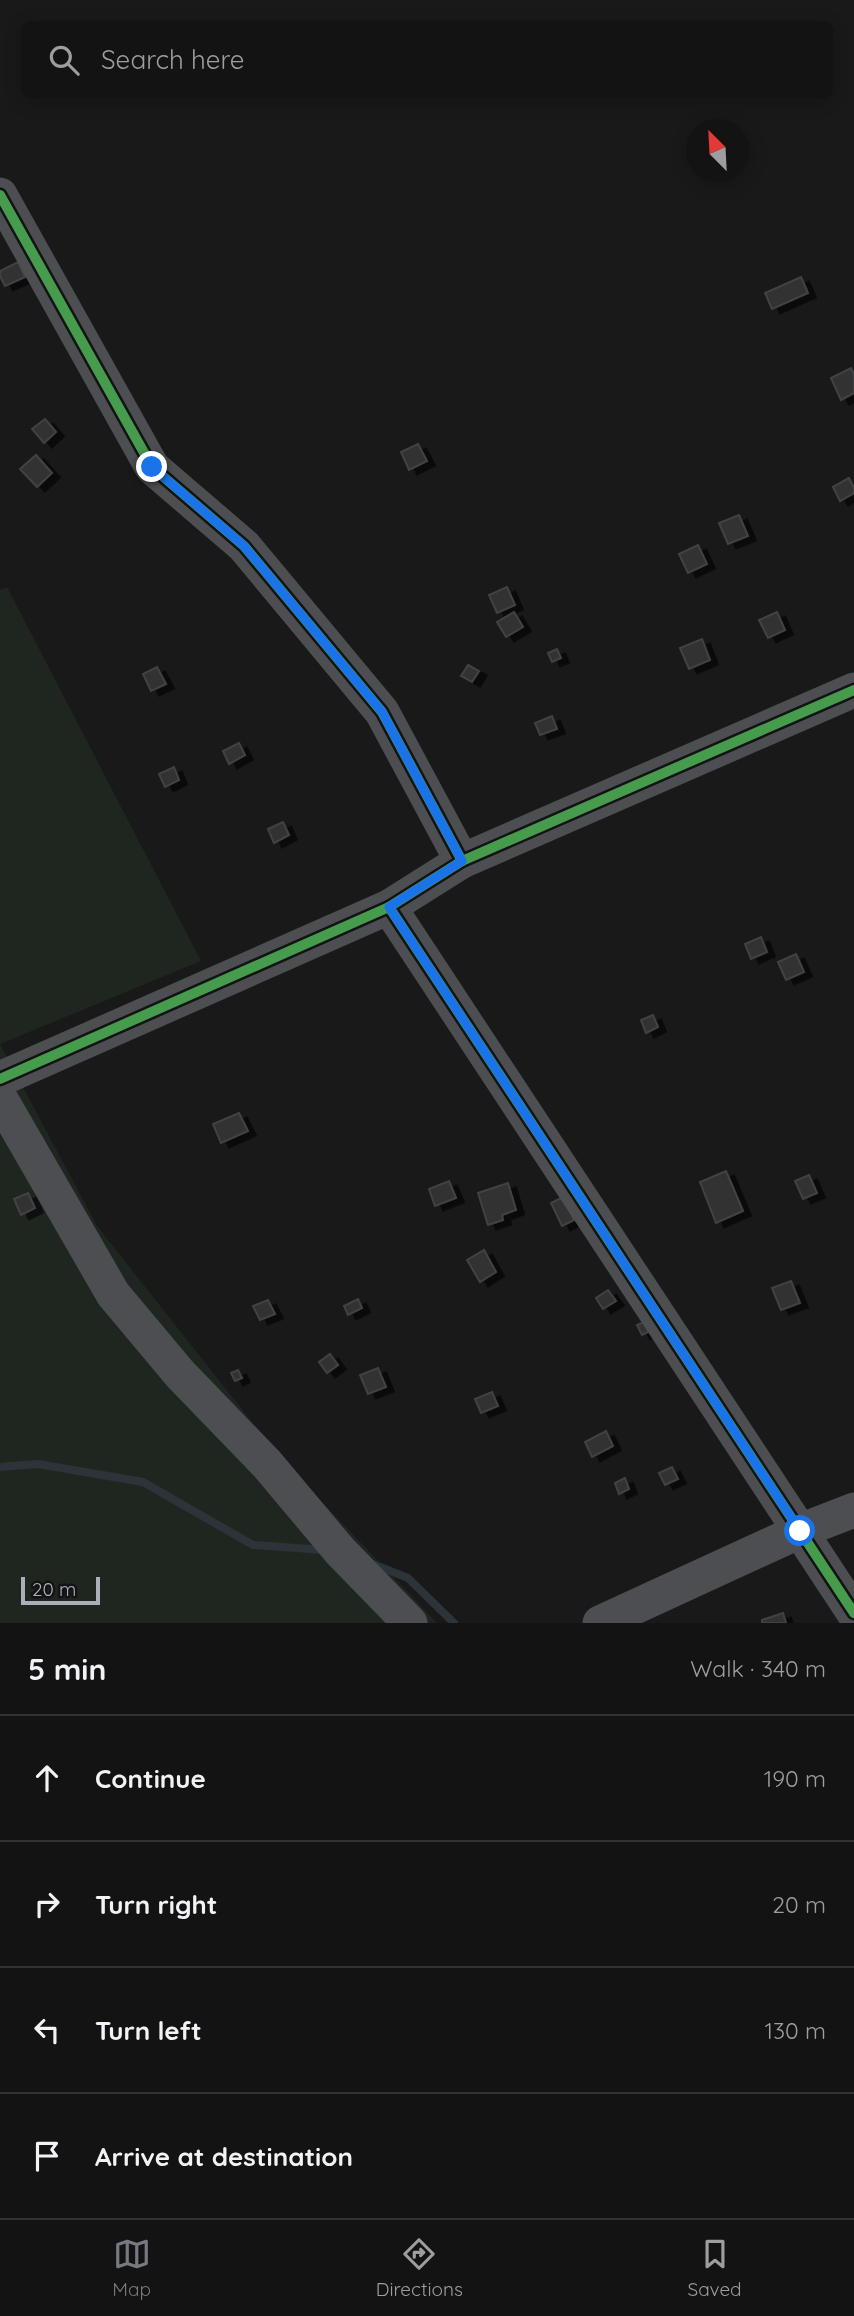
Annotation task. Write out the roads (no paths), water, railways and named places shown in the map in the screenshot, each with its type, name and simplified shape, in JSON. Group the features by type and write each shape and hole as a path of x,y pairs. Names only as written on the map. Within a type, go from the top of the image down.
{"street":[{"path":"0,195 152,467 244,546 382,712 462,861"},
{"path":"0,1079 389,907 462,861 854,690"},
{"path":"389,907 854,1613"},
{"path":"0,1098 113,1294 180,1374 267,1464 340,1551 410,1623"},
{"path":"600,1623 800,1531 854,1510"}],"waterway":[{"path":"0,1467 38,1464 143,1482 253,1545 324,1550"},
{"path":"370,1563 408,1578 454,1623"}]}
